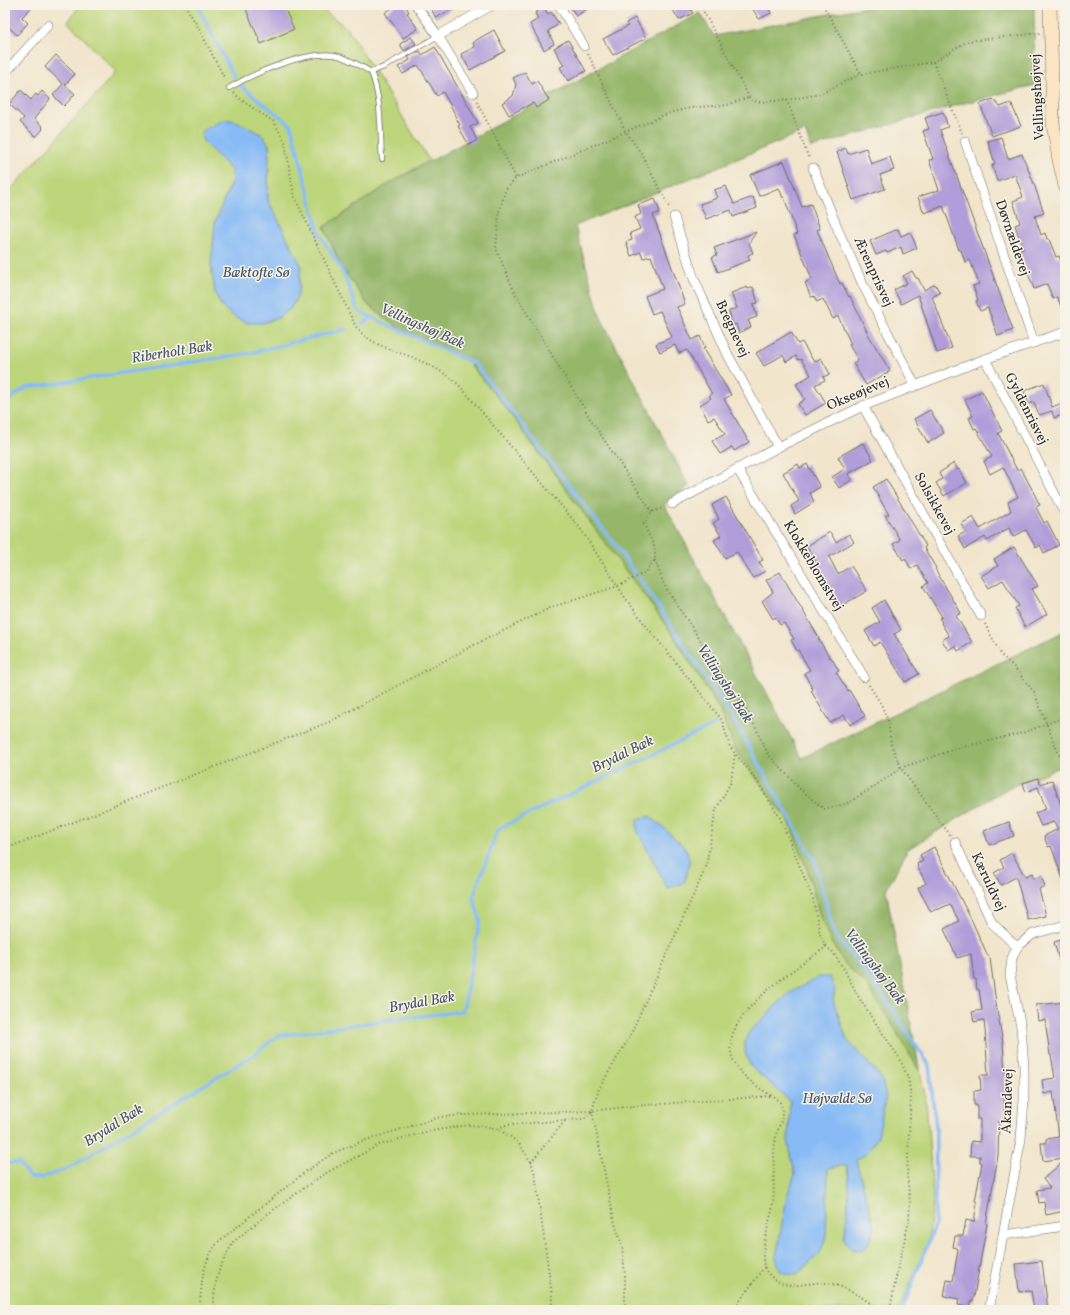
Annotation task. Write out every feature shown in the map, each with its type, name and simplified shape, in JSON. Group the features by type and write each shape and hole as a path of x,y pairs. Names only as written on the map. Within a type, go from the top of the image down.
{"street":[{"path":"416,5 438,36 473,93"},
{"path":"438,36 492,5"},
{"path":"559,5 584,46"},
{"name":"Vellingshøjvej","path":"1050,5 1053,123 1065,186"},
{"path":"5,73 48,25"},
{"name":"Døvnældevej","path":"965,141 1034,343"},
{"name":"Ærenprisvej","path":"813,168 839,232 864,287 914,385"},
{"name":"Bregnevej","path":"674,217 694,279 728,355 778,447"},
{"name":"Okseøjevej","path":"672,504 738,470 778,447 863,406 914,385 1065,332"},
{"name":"Gyldenrisvej","path":"985,360 1065,514"},
{"name":"Solsikkevej","path":"863,406 981,616"},
{"name":"Klokkeblomstvej","path":"738,470 864,677"},
{"name":"Kæruldvej","path":"955,842 992,923 1003,935 1017,946"},
{"path":"1017,946 1033,934 1065,925"},
{"name":"Åkandevej","path":"989,1310 1021,1139 1024,1100 1024,1066 1020,1027 1010,975 1012,958 1017,946"},
{"path":"1004,1235 1065,1226"}],"lane":[{"path":"371,72 384,67 438,36"},
{"path":"229,88 250,76 307,56 335,55 349,60 371,72 376,85 382,159"}],"path":[{"path":"185,5 229,88 240,100 274,122 285,142 294,196 361,334 370,340 424,362 446,374 459,385 580,528 624,596 722,720 730,747 757,781 780,818 813,899 820,934 826,947 832,951 843,967 859,998 900,1059 908,1078 911,1096 907,1175 910,1202 909,1221 890,1310"},
{"path":"700,5 749,97 753,101 761,102 787,100 820,94 861,74 933,62 968,41 1039,33 1051,34"},
{"path":"823,5 861,74"},
{"path":"584,46 626,132 641,153 674,217"},
{"path":"933,62 965,141"},
{"path":"473,93 516,178"},
{"path":"749,97 727,105 695,107 672,112 516,178 506,189 499,212 496,249 516,295 591,420 652,512 644,524 655,549 655,560 664,585 750,716 768,754 800,789 824,809 846,804 901,768 954,748 1022,733 1065,717"},
{"path":"787,100 813,168"},
{"path":"5,849 329,722 474,645 552,607 618,586 644,573 655,560"},
{"path":"981,616 1001,655 1014,666 1034,692 1065,770"},
{"path":"864,677 881,704 888,721 891,744 901,768 955,842"},
{"path":"498,1129 506,1125 581,1119 587,1117 592,1111 598,1091 629,1038 706,867 716,809 731,782 735,753"},
{"path":"826,947 770,987 749,1008 737,1025 731,1040 730,1053 735,1066 757,1087 779,1101 782,1107 782,1115 776,1135 774,1154 772,1205 764,1242 763,1256 766,1271 775,1280 785,1286 801,1286 820,1283 842,1287 879,1310"},
{"path":"200,1310 203,1271 212,1249 219,1240 305,1172 333,1153 363,1141 440,1118 463,1115 592,1111 633,1106 771,1096"},
{"path":"592,1111 615,1224 622,1245 625,1276 625,1310"},
{"path":"531,1162 565,1121"},
{"path":"212,1310 220,1267 233,1242 269,1213 324,1174 379,1145 424,1132 470,1125 498,1129 520,1145 531,1162 536,1181 552,1295 552,1310"},
{"path":"733,1310 765,1266"},
{"path":"214,1305 216,1310"}],"green space":[{"path":"80,5 317,5 348,29 429,160 387,185 324,227 341,266 368,305 403,331 468,362 503,404 671,632 719,709 735,749 790,823 808,872 821,919 845,964 865,983 895,1029 920,1072 926,1100 933,1200 928,1242 899,1310 5,1310 5,189 9,192 116,72 68,22"},
{"path":"876,5 1034,5 1035,85 950,107 811,148 805,131 575,226 600,316 689,486 664,504 802,758 1065,631 1065,765 1008,788 908,849 886,890 920,1072 895,1029 865,983 845,964 832,944 821,919 808,872 790,823 735,749 719,709 671,632 503,404 468,362 403,331 368,305 341,266 324,227 387,185 700,13 714,36"}],"water":[{"name":"Bæktofte Sø","path":"224,120 234,120 263,135 269,145 268,200 301,265 298,296 290,309 278,318 263,323 248,323 234,317 222,307 215,293 211,265 215,222 232,181 231,170 203,141 201,133 205,129"},
{"path":"650,816 686,849 690,862 684,883 667,888 637,830 637,819"},
{"name":"Højvælde Sø","path":"819,977 830,977 835,989 833,1000 847,1040 881,1077 886,1096 878,1137 866,1154 856,1160 875,1229 869,1242 862,1251 851,1249 844,1239 849,1186 847,1165 828,1168 826,1237 820,1253 797,1275 786,1274 780,1271 776,1258 787,1196 795,1174 788,1141 790,1101 751,1067 746,1055 744,1044 749,1032 788,994"}],"building":[{"path":"5,5 34,5 22,17 28,23 17,35 5,24"},
{"path":"244,5 283,5 294,29 261,44"},
{"path":"396,5 405,5 409,12 407,13 418,29 403,38 385,13"},
{"path":"429,5 459,5 436,18"},
{"path":"569,5 593,5 576,16"},
{"path":"670,5 688,5 693,13 679,20"},
{"path":"750,5 766,5 771,13 759,19"},
{"path":"544,8 548,14 551,12 559,24 548,31 554,44 544,50 530,24 538,19 535,13"},
{"path":"635,18 646,38 613,55 603,39 628,26 626,23"},
{"path":"494,30 505,51 470,70 461,54 475,47 473,43"},
{"path":"411,37 416,44 404,51 400,44"},
{"path":"568,40 586,71 568,81 560,67 564,65 554,48"},
{"path":"435,47 478,123 470,127 477,140 469,145 458,126 460,125 443,92 437,96 418,65 403,74 398,67 410,60 408,57 420,51 422,55"},
{"path":"56,55 75,74 65,85 75,94 64,106 53,95 63,84 45,67"},
{"path":"525,72 532,84 537,81 549,100 536,108 533,103 509,115 502,103 513,96 516,84 513,78"},
{"path":"21,90 31,100 36,94 38,96 42,91 50,99 34,119 43,127 36,137 20,122 24,118 9,104"},
{"path":"993,99 1000,107 1011,103 1021,126 992,136 980,104"},
{"path":"943,112 948,127 940,130 1013,330 998,336 988,308 980,311 973,286 979,284 970,260 965,262 961,250 959,250 943,206 924,213 918,197 939,190 929,160 933,159 923,131 929,129 925,118"},
{"path":"1001,137 1008,159 1022,154 1034,184 1044,213 1035,216 1041,235 1045,233 1047,239 1049,239 1056,257 1059,256 1065,271 1065,315 1057,297 1053,299 1047,284 1034,289 1019,250 1023,248 1015,225 1020,223 1013,201 1023,197 1015,174 997,181 992,165 995,164 988,141"},
{"path":"846,148 848,154 866,148 871,164 890,157 894,170 880,175 885,189 853,200 837,152"},
{"path":"784,161 802,207 811,204 820,229 817,230 840,284 842,283 849,297 850,296 868,334 890,371 866,385 853,363 858,360 849,345 851,344 838,316 833,319 823,299 817,302 814,296 811,297 805,283 812,279 794,235 797,234 784,197 783,198 779,188 759,196 750,175"},
{"path":"726,186 734,204 753,197 757,208 733,217 731,210 706,219 700,204 717,198 714,190"},
{"path":"655,199 660,212 653,215 685,304 677,307 692,340 700,336 705,348 703,349 731,395 724,399 749,442 734,451 732,447 720,454 712,441 725,434 714,417 708,420 700,405 711,398 709,396 712,394 687,350 679,353 675,345 660,352 656,344 672,337 660,311 652,314 645,296 663,289 651,256 643,258 641,252 631,256 626,242 632,240 630,233 640,229 635,217 641,214 638,205"},
{"path":"898,229 901,236 910,232 917,248 903,254 901,247 887,253 886,251 876,255 870,241"},
{"path":"756,232 749,243 753,253 748,255 750,260 718,272 712,257 717,255 714,248"},
{"path":"912,271 916,278 918,278 924,290 935,284 940,293 932,297 952,348 937,353 918,295 901,304 894,290 907,283 903,276"},
{"path":"747,287 748,289 753,287 758,303 753,304 757,317 748,320 751,327 739,333 736,324 733,325 729,311 737,308 731,293"},
{"path":"791,332 798,344 802,342 814,362 821,358 830,374 823,377 825,380 815,385 826,403 805,415 798,404 805,399 796,384 811,375 801,359 798,360 796,356 786,362 783,355 764,366 756,353"},
{"path":"1044,383 1052,407 1065,402 1065,414 1054,418 1052,411 1039,415 1034,402 1029,404 1024,391"},
{"path":"982,391 1002,431 998,433 1017,470 1021,468 1040,505 1036,507 1044,523 1047,521 1059,545 1044,553 1040,545 1036,548 1026,530 1013,537 1009,528 987,541 985,537 965,549 958,536 966,532 961,524 973,517 980,529 1011,511 1008,502 1018,497 1003,467 990,474 984,461 992,457 976,428 974,429 969,418 973,416 965,400"},
{"path":"930,410 944,433 928,443 914,419"},
{"path":"863,443 873,460 848,474 852,480 839,488 832,477 845,469 838,457"},
{"path":"954,463 967,483 944,496 936,483 942,479 939,473"},
{"path":"798,464 800,468 807,464 820,487 810,493 814,502 795,514 791,506 799,501 783,473"},
{"path":"886,479 926,546 924,548 961,613 956,616 972,642 958,651 955,646 948,650 942,640 949,636 939,618 942,617 923,586 928,583 917,565 911,569 905,558 903,560 893,544 900,540 885,515 889,515 873,487"},
{"path":"726,497 763,560 759,562 765,571 753,578 737,552 725,558 714,540 721,536 713,523 719,519 712,505"},
{"path":"830,532 836,542 849,534 854,542 829,557 838,574 851,566 867,591 839,607 816,566 818,565 807,546"},
{"path":"1014,547 1038,586 1032,589 1047,614 1025,627 1015,608 1019,606 1003,580 989,588 981,576 998,566 994,559"},
{"path":"780,572 839,671 836,672 865,716 850,725 844,715 830,723 811,691 813,690 804,673 810,670 791,640 794,639 784,623 780,625 775,617 773,619 762,601 773,592 766,580"},
{"path":"884,600 901,630 894,634 919,674 905,682 880,642 874,646 865,631 880,622 872,608"},
{"path":"1038,778 1040,784 1052,780 1065,816 1065,882 1051,846 1048,847 1044,836 1058,829 1054,822 1041,826 1035,813 1046,809 1038,787 1026,792 1023,783"},
{"path":"1009,822 1014,836 989,845 984,831"},
{"path":"934,847 990,958 1003,1043 1007,1099 1004,1099 1004,1121 999,1121 998,1156 973,1302 971,1301 970,1308 958,1305 959,1299 944,1296 947,1280 953,1281 958,1249 953,1247 955,1236 963,1236 966,1220 974,1222 977,1202 975,1201 982,1163 980,1162 980,1156 970,1156 971,1141 980,1142 980,1119 977,1119 977,1105 974,1105 974,1091 981,1090 980,1075 988,1075 985,1030 984,1020 974,1022 972,1012 982,1010 979,989 977,990 976,979 974,979 971,954 957,958 944,929 959,921 950,904 931,912 918,888 926,883 917,866 917,864 923,861 920,855"},
{"path":"1012,853 1025,877 1032,874 1034,879 1041,876 1045,886 1039,889 1046,916 1028,920 1016,877 1001,885 994,873 1004,867 1000,860"},
{"path":"1065,939 1065,970 1062,971 1054,942"},
{"path":"1065,1002 1065,1158 1043,1161 1041,1143 1046,1143 1046,1139 1059,1137 1053,1092 1044,1094 1042,1080 1055,1078 1045,1020 1038,1021 1036,1005"},
{"path":"1065,1160 1065,1211 1046,1215 1044,1202 1039,1203 1037,1190 1050,1188 1043,1179"},
{"path":"1042,1261 1048,1310 1034,1310 1031,1291 1019,1292 1016,1264"}],"waterway":[{"name":"Vellingshøj Bæk","path":"197,5 234,77"},
{"name":"Vellingshøj Bæk","path":"241,86 291,125 319,233 343,272 358,311 475,364 620,551 635,574"},
{"name":"Riberholt Bæk","path":"362,324 372,317"},
{"name":"Riberholt Bæk","path":"5,402 26,388 251,353 346,329"},
{"name":"Vellingshøj Bæk","path":"639,578 731,715 815,862 834,934 880,991 929,1065 936,1128 935,1225 902,1310"},
{"name":"Brydal Bæk","path":"5,1163 19,1163 29,1177 41,1178 67,1169 255,1054 277,1036 463,1011 480,920 473,897 498,829 716,724"}]}
